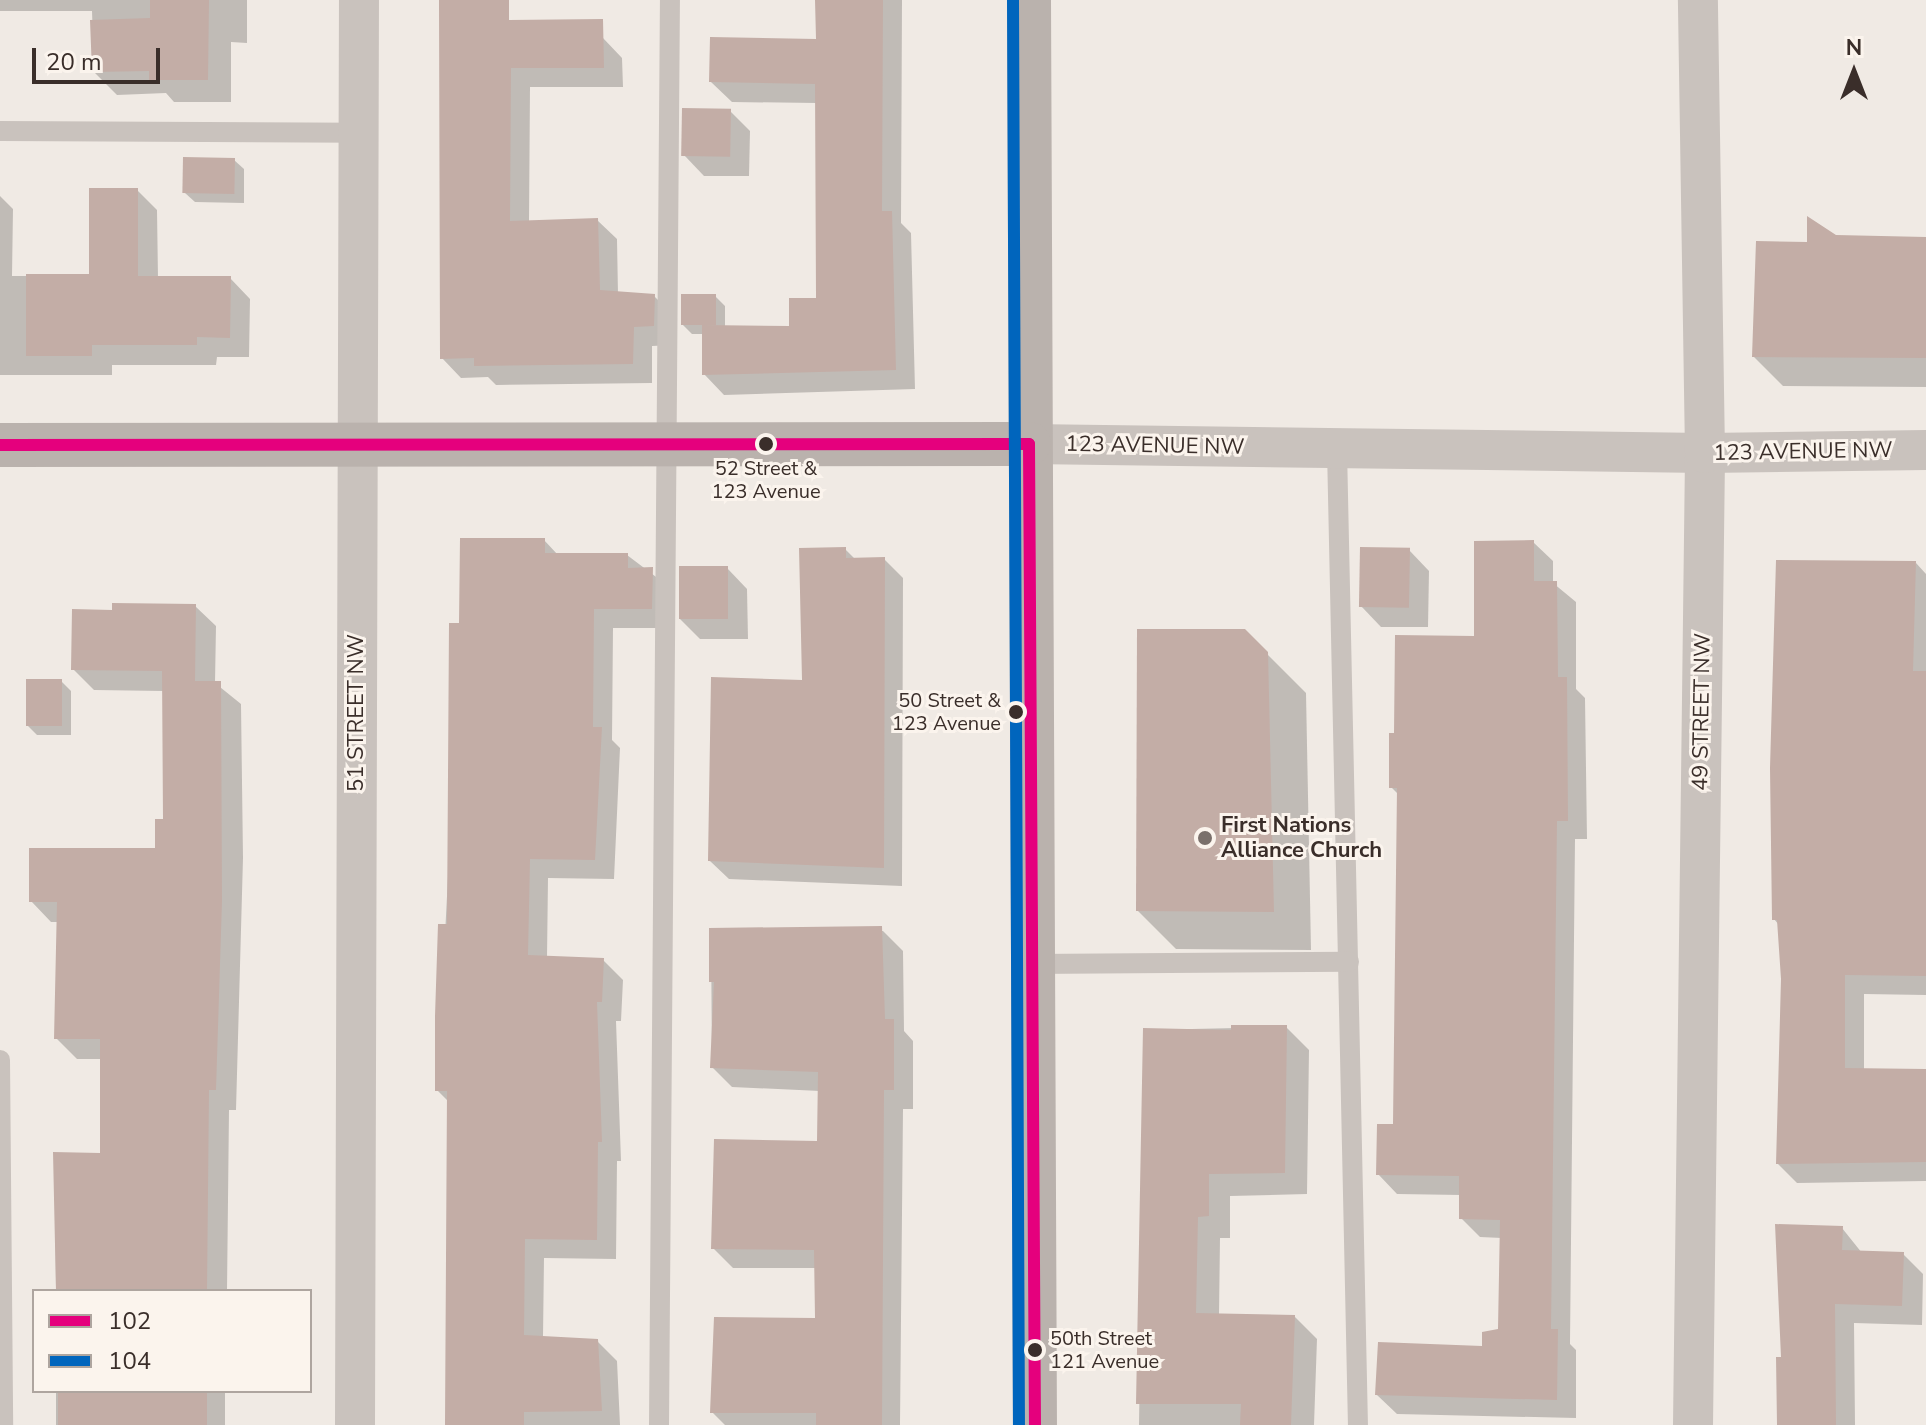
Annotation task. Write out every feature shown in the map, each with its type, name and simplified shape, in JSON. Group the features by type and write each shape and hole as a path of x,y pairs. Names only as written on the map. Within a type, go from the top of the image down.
{"main road":[{"path":"1029,0 1035,1425"},
{"name":"123 AVENUE NW","path":"0,445 1029,444"}],"street":[{"name":"51 STREET NW","path":"355,1425 359,0"},
{"name":"49 STREET NW","path":"1693,1425 1705,453 1698,0"},
{"name":"123 AVENUE NW","path":"1029,444 1705,453 1926,450"}],"lane":[{"path":"659,1425 669,444 670,0"},
{"path":"0,131 358,133"},
{"path":"1337,449 1358,1425"},
{"path":"1032,964 1349,962"},
{"path":"0,1060 3,1425"}],"building":[{"path":"150,0 209,0 208,80 149,80 149,71 92,72 90,20 150,18"},
{"path":"439,0 509,0 509,20 603,19 604,68 511,68 510,221 598,218 600,290 655,294 654,326 634,327 633,364 474,366 474,358 440,359"},
{"path":"815,0 883,0 882,211 892,211 896,370 702,375 702,325 789,326 789,298 816,298 815,84 709,82 710,37 816,39"},
{"path":"682,108 731,109 730,157 681,156"},
{"path":"183,157 235,158 234,194 182,193"},
{"path":"89,188 138,188 138,276 231,276 230,338 197,337 197,345 92,345 92,356 26,356 26,274 89,274"},
{"path":"1807,216 1836,235 1926,237 1926,358 1752,357 1756,241 1807,242"},
{"path":"681,294 716,294 716,325 681,325"},
{"path":"460,538 545,538 545,553 628,553 628,568 653,567 652,609 594,609 593,727 602,727 595,860 530,859 528,955 604,958 602,1002 597,1002 602,1142 598,1142 597,1240 525,1239 524,1335 598,1339 602,1411 524,1412 524,1425 445,1425 447,1091 435,1091 435,1016 438,924 447,924 449,623 459,623"},
{"path":"1534,540 1534,581 1557,581 1558,677 1567,677 1568,821 1557,821 1551,1329 1558,1329 1557,1400 1375,1395 1378,1342 1482,1346 1482,1332 1498,1329 1500,1220 1459,1219 1459,1176 1376,1175 1377,1124 1393,1124 1397,788 1389,788 1389,733 1394,733 1395,635 1474,636 1474,541"},
{"path":"846,547 846,558 885,557 884,868 708,861 711,677 802,680 799,548"},
{"path":"1360,547 1410,548 1409,608 1359,607"},
{"path":"1776,560 1916,561 1913,671 1926,671 1926,976 1845,975 1845,1068 1926,1069 1926,1162 1776,1164 1781,979 1777,920 1772,920 1770,768"},
{"path":"679,566 728,566 728,619 679,619"},
{"path":"112,603 196,604 195,681 221,681 222,901 216,1090 209,1090 207,1289 56,1289 53,1152 100,1153 100,1039 54,1039 57,902 29,902 29,848 155,848 155,819 163,819 162,671 71,670 72,609 112,610"},
{"name":"First Nations Alliance Church","path":"1137,629 1245,629 1268,652 1274,912 1136,911"},
{"path":"26,679 62,679 62,726 26,726"},
{"path":"882,926 885,1019 894,1019 894,1090 884,1090 882,1425 816,1425 816,1413 710,1413 714,1317 815,1318 814,1250 711,1249 714,1139 817,1141 818,1072 710,1068 714,982 709,982 709,928"},
{"path":"1231,1025 1287,1025 1285,1173 1209,1174 1209,1216 1198,1217 1196,1313 1295,1315 1291,1425 1240,1425 1241,1404 1136,1404 1143,1028 1231,1030"},
{"path":"1775,1224 1843,1226 1842,1250 1904,1252 1902,1306 1835,1304 1836,1425 1777,1425 1776,1357 1781,1357"},
{"path":"58,1393 207,1393 207,1425 58,1425"}],"transit line":[{"name":"104","path":"1013,0 1019,1425"},
{"name":"102","path":"1029,444 1035,1425"},
{"name":"102","path":"0,445 1029,444"}],"place":[{"name":"52 Street & 123 Avenue","path":"766,444"},
{"name":"50 Street & 123 Avenue","path":"1016,712"},
{"name":"First Nations Alliance Church","path":"1205,838"},
{"name":"50th Street 121 Avenue","path":"1035,1350"}]}
